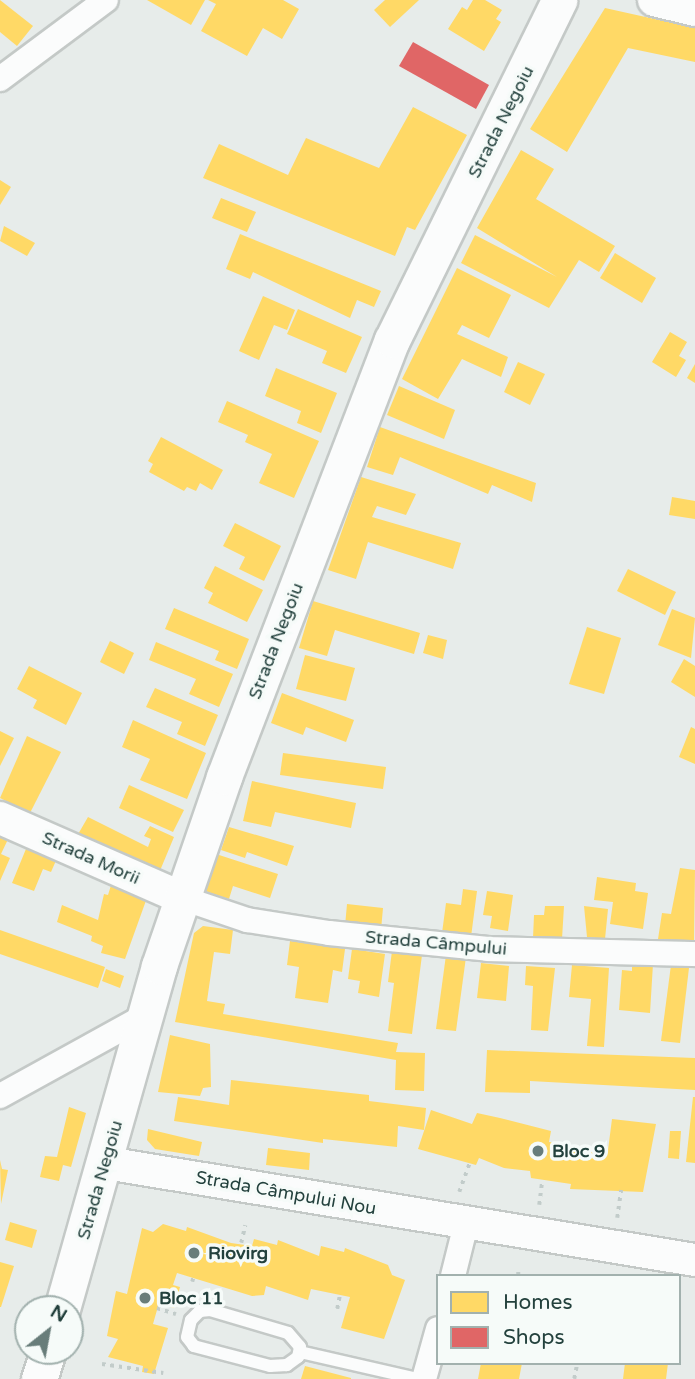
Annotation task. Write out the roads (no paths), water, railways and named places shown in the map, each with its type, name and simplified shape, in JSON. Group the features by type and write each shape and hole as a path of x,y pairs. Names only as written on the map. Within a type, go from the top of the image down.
{"main road":[{"name":"Strada Negoiu","path":"66,1295 106,1163 145,1016 182,898 392,340 559,0"}],"street":[{"path":"0,79 106,0"},
{"path":"654,0 695,10"},
{"name":"Strada Morii","path":"0,818 182,898"},
{"name":"Strada Câmpului","path":"182,898 247,920 381,939 488,949 695,954"},
{"path":"0,1096 145,1016"},
{"name":"Strada Câmpului Nou","path":"106,1163 695,1260"},
{"path":"454,1274 466,1224"},
{"path":"424,1379 436,1336"}],"lane":[{"path":"300,1352 287,1365 270,1366 194,1346 187,1337 188,1325 196,1313 210,1310 288,1332 300,1352 418,1379"}],"place":[{"name":"Bloc 9","path":"538,1151"},
{"name":"Riovirg","path":"194,1253"},
{"name":"Bloc 11","path":"145,1298"}]}
